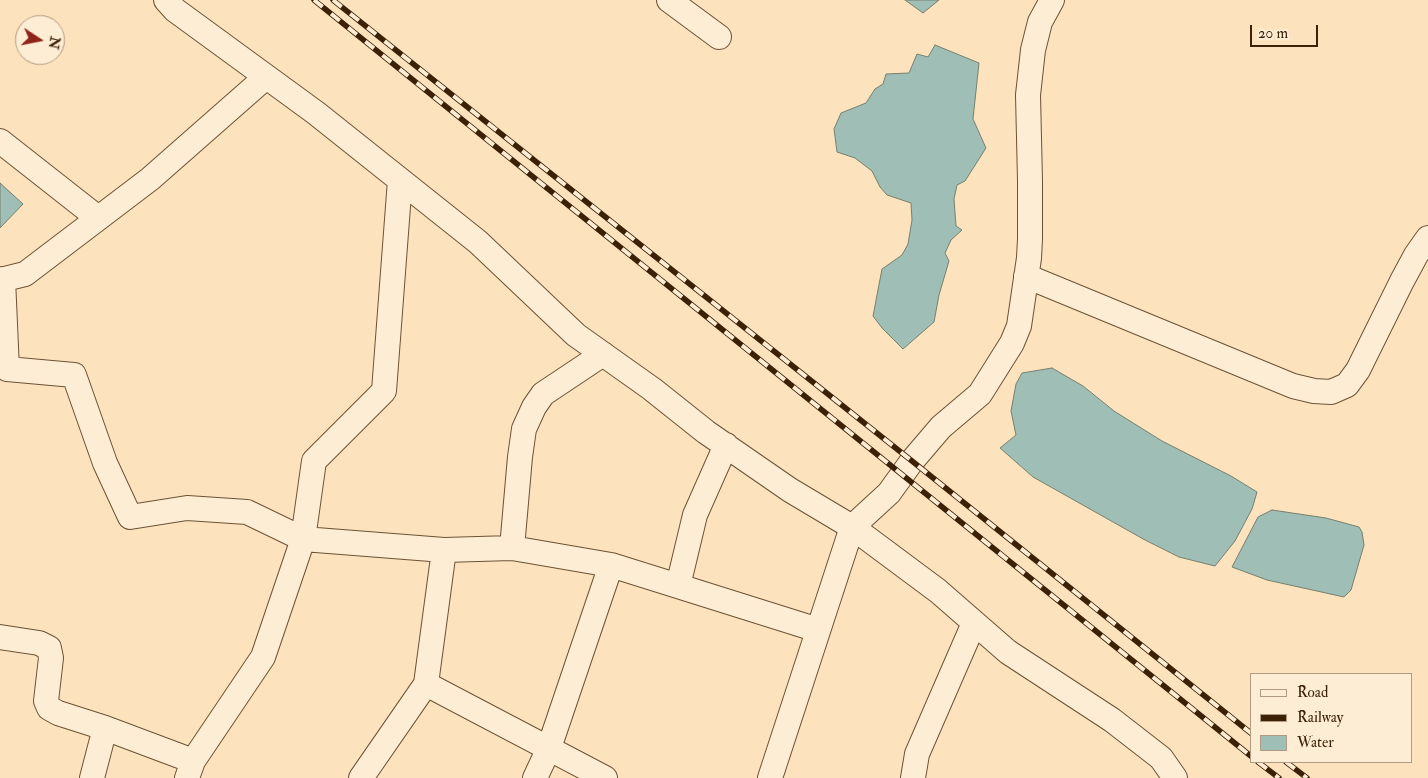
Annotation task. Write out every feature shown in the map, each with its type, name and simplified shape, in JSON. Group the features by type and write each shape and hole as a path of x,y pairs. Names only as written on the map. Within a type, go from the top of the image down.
{"street":[{"path":"166,0 175,10 316,113 478,242 576,335 652,389 726,446 790,490 852,527 938,591 1008,652 1112,720 1162,758 1175,778"},
{"path":"669,0 719,38"},
{"path":"770,778 852,527 889,493 912,461 941,427 980,394 1012,343 1019,326 1030,239 1028,95 1033,50 1040,22 1052,0"},
{"path":"266,77 150,179 25,274 1,279 7,369 74,375 104,463 130,517 187,508 247,512 303,539 444,550 512,548 611,565 818,630"},
{"path":"0,141 98,218"},
{"path":"0,637 39,643 48,648 51,658 46,701 49,708 58,713 105,728 190,769 263,657 303,539 314,461 384,391 400,180"},
{"path":"1026,276 1293,386 1314,391 1331,392 1347,385 1358,370 1402,281 1428,238"},
{"path":"512,548 524,429 534,407 544,394 603,354"},
{"path":"678,586 695,515 726,446"},
{"path":"361,778 426,684 444,550"},
{"path":"535,778 549,748 611,565"},
{"path":"913,778 918,754 974,623"},
{"path":"426,684 605,778"},
{"path":"92,778 105,728"}],"water":[{"path":"905,0 939,0 923,13"},
{"path":"935,45 979,63 973,119 986,148 965,181 957,185 954,199 956,226 962,230 951,240 945,253 949,261 939,295 934,322 903,349 873,316 882,269 902,255 908,244 912,220 911,203 887,195 880,187 872,171 855,158 837,152 834,129 841,113 866,103 875,89 883,84 886,74 909,73 917,54 928,57"},
{"path":"0,183 23,204 0,228"},
{"path":"1052,368 1083,386 1114,411 1162,441 1231,476 1257,492 1252,509 1235,541 1215,566 1179,557 1145,540 1033,477 1000,448 1016,435 1011,411 1016,384 1022,373"},
{"path":"1272,510 1326,518 1359,527 1362,532 1364,545 1351,590 1344,597 1267,580 1232,567 1258,517"}],"railway":[{"path":"314,0 1250,755"},
{"path":"333,0 1250,732"},
{"path":"1259,763 1279,778"},
{"path":"1287,763 1307,778"}]}
